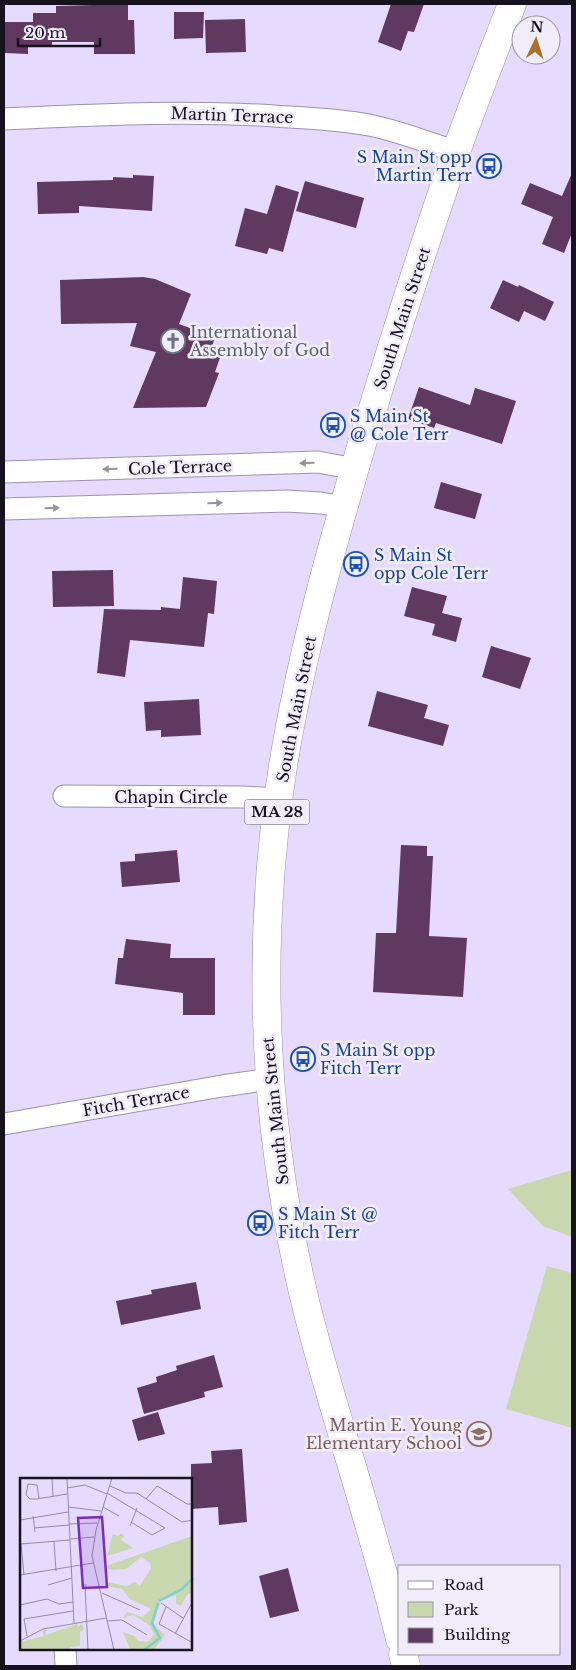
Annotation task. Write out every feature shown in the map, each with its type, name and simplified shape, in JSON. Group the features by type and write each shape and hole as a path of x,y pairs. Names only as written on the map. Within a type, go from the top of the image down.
{"main road":[{"name":"South Main Street","path":"398,1631 383,1571 317,1345 298,1271 284,1198 270,1079 266,1005 267,939 271,875 278,799 288,738 344,507 402,314 456,152 512,4"}],"street":[{"name":"Martin Terrace","path":"4,119 167,113 226,113 310,118 370,125 456,152"},
{"name":"Cole Terrace","path":"4,472 318,462 355,469"},
{"path":"4,509 287,502 321,503 344,507"},
{"name":"Chapin Circle","path":"64,796 243,797 278,799"},
{"name":"Fitch Terrace","path":"4,1124 270,1079"},
{"path":"66,1650 66,1666"}],"green space":[{"path":"572,1170 572,1237 543,1226 508,1189"},
{"path":"547,1266 572,1273 572,1428 506,1409"}],"building":[{"path":"128,4 128,20 134,20 135,54 94,54 94,42 52,42 52,46 28,45 28,54 4,53 4,22 33,22 33,13 56,13 56,6"},
{"path":"391,4 424,4 414,32 408,31 401,51 378,42"},
{"path":"174,12 204,12 203,38 174,39"},
{"path":"245,19 246,52 206,53 205,20"},
{"path":"572,173 572,233 564,253 542,244 553,217 521,204 530,183 562,196"},
{"path":"133,175 154,176 152,211 79,206 79,213 38,214 37,182 113,180 113,177 133,178"},
{"path":"305,181 364,198 356,228 296,211"},
{"path":"276,185 299,192 283,252 269,248 267,254 235,246 245,208 267,214"},
{"name":"International Assembly of God","path":"143,277 155,279 191,294 179,324 215,337 211,350 222,352 215,372 219,373 206,407 133,408 156,352 130,346 137,323 61,324 60,280"},
{"path":"503,280 518,287 519,285 554,302 545,321 524,311 519,322 490,308"},
{"path":"419,387 470,405 475,388 516,401 502,444 436,423 434,428 408,419"},
{"path":"441,482 482,494 475,519 434,508"},
{"path":"113,570 114,606 53,607 52,571"},
{"path":"183,577 217,581 214,614 208,613 204,647 130,640 125,677 97,673 104,609 161,610 161,607 180,609"},
{"path":"412,587 447,596 442,613 462,618 456,642 432,635 435,624 404,616"},
{"path":"491,646 531,658 520,689 482,677"},
{"path":"377,691 428,705 424,718 449,725 443,746 368,726"},
{"path":"199,699 201,735 161,737 161,730 146,731 144,702"},
{"path":"401,845 427,846 427,856 433,856 429,936 467,938 463,997 373,992 376,933 396,933"},
{"path":"177,850 180,882 122,887 120,862 135,861 135,854"},
{"path":"126,939 171,944 170,958 215,958 215,1015 183,1015 183,993 115,984 118,958 123,958"},
{"path":"196,1282 201,1309 121,1325 116,1301 152,1294 151,1290"},
{"path":"214,1355 223,1387 204,1392 205,1397 144,1414 137,1388 157,1382 156,1377 177,1370 176,1366"},
{"path":"158,1412 165,1434 138,1441 132,1420"},
{"path":"242,1449 247,1522 219,1525 218,1507 192,1509 191,1464 212,1463 211,1451"},
{"path":"288,1568 299,1611 270,1618 259,1576"}],"place":[{"name":"S Main St opp Martin Terr","path":"489,166"},
{"name":"International Assembly of God","path":"173,341"},
{"name":"S Main St @ Cole Terr","path":"333,425"},
{"name":"S Main St opp Cole Terr","path":"356,564"},
{"name":"S Main St opp Fitch Terr","path":"303,1059"},
{"name":"S Main St @ Fitch Terr","path":"260,1223"},
{"name":"Martin E. Young Elementary School","path":"479,1434"}]}
